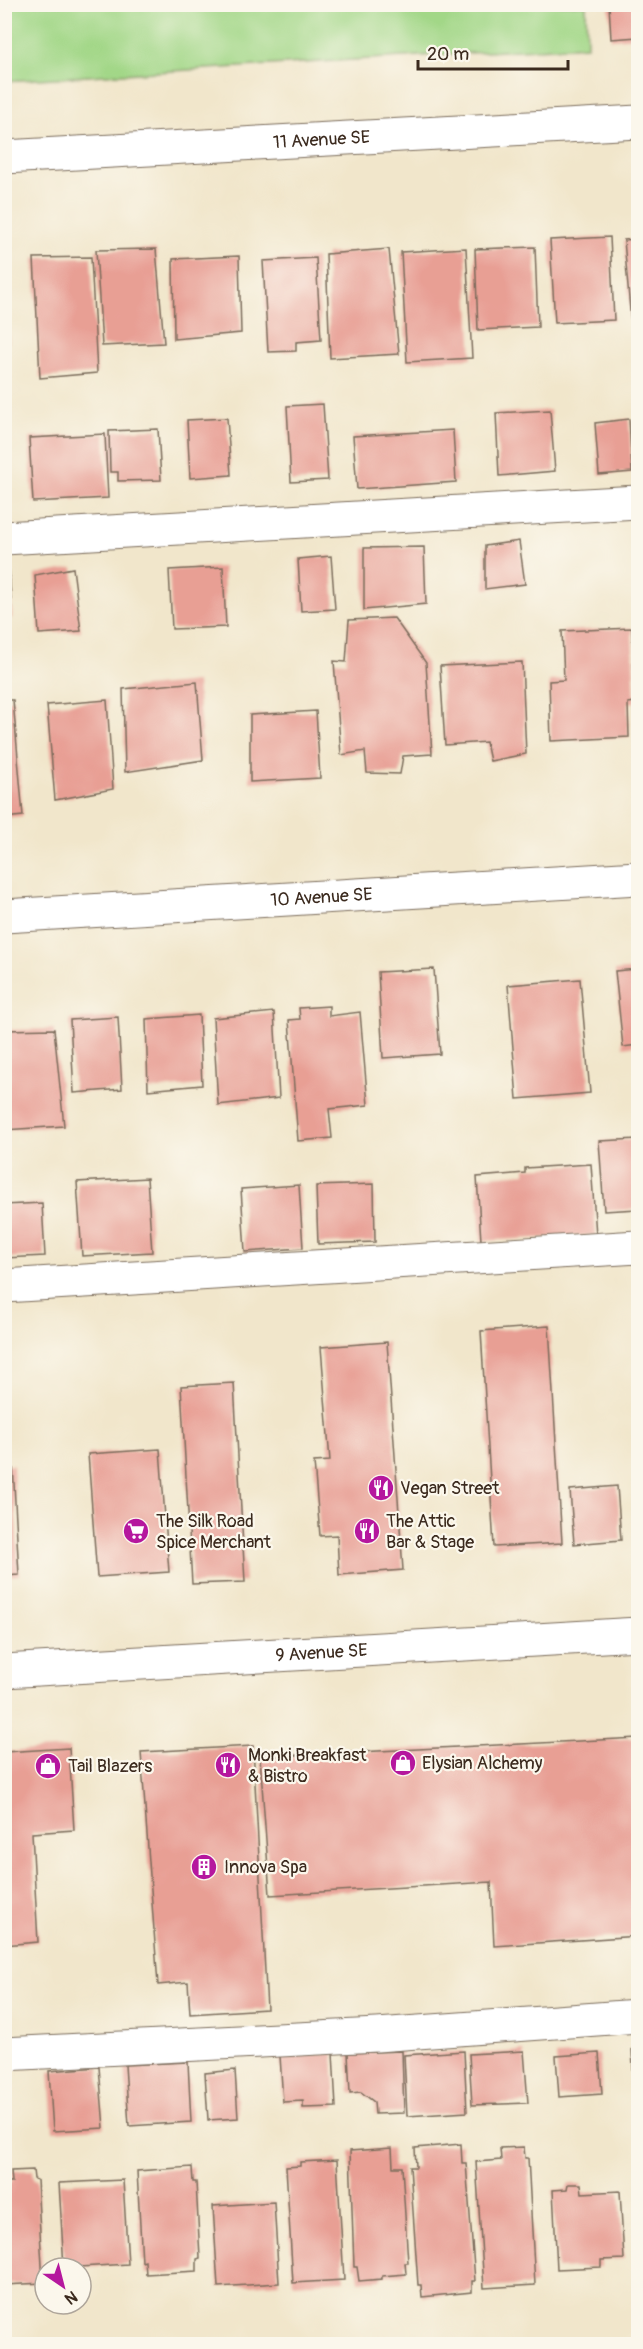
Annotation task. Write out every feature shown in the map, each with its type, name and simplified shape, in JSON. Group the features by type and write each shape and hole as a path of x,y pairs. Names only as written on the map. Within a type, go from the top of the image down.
{"street":[{"name":"11 Avenue SE","path":"4,157 639,122"},
{"path":"4,538 639,502"},
{"name":"10 Avenue SE","path":"4,916 639,878"},
{"path":"4,1286 639,1247"},
{"name":"9 Avenue SE","path":"4,1671 639,1634"},
{"path":"4,2054 377,2035 639,2016"}],"green space":[{"path":"5,4 586,5 587,46 5,81"}],"building":[{"path":"609,4 638,4 638,37 611,39"},
{"path":"610,237 614,320 555,323 550,240"},
{"path":"638,239 638,346 633,346 624,240"},
{"path":"535,247 538,327 478,330 475,249"},
{"path":"466,248 472,358 407,362 401,252"},
{"path":"156,249 164,343 102,346 96,250"},
{"path":"389,249 399,354 330,358 326,254"},
{"path":"239,256 241,333 174,339 173,259"},
{"path":"91,257 97,373 40,378 34,258"},
{"path":"316,258 321,340 296,342 296,351 268,352 263,261"},
{"path":"4,276 7,276 9,343 4,343"},
{"path":"323,404 328,480 291,482 287,406"},
{"path":"550,410 555,471 499,476 496,413"},
{"path":"227,418 231,475 190,478 187,420"},
{"path":"629,419 632,472 599,475 595,423"},
{"path":"158,429 161,480 118,481 118,472 110,472 109,431"},
{"path":"453,430 456,482 357,489 353,436"},
{"path":"105,434 108,498 33,502 29,438"},
{"path":"519,541 525,584 485,589 485,546"},
{"path":"424,547 426,604 364,610 364,548"},
{"path":"331,556 335,609 301,611 298,559"},
{"path":"4,565 9,565 12,618 4,619"},
{"path":"223,567 226,627 172,629 169,570"},
{"path":"73,568 81,631 39,634 35,575"},
{"path":"394,618 426,663 432,754 403,756 400,774 367,773 365,751 341,755 334,661 346,662 349,620"},
{"path":"632,628 635,702 628,703 629,737 551,741 549,681 564,680 562,631"},
{"path":"522,662 526,754 490,761 486,742 445,745 440,666"},
{"path":"197,682 203,760 125,772 123,689"},
{"path":"4,700 13,700 23,816 4,818"},
{"path":"107,700 113,789 55,800 47,705"},
{"path":"316,711 320,778 250,782 250,715"},
{"path":"434,969 440,1054 383,1058 378,972"},
{"path":"638,969 638,1045 623,1047 615,971"},
{"path":"580,979 590,1093 517,1099 508,985"},
{"path":"329,1006 329,1016 360,1012 368,1105 329,1109 332,1138 298,1141 289,1020 300,1019 299,1008"},
{"path":"274,1012 279,1098 218,1105 213,1018"},
{"path":"199,1015 202,1085 148,1090 146,1019"},
{"path":"118,1017 122,1089 74,1093 70,1020"},
{"path":"54,1029 64,1126 4,1130 4,1030"},
{"path":"638,1139 638,1209 604,1211 599,1141"},
{"path":"591,1164 596,1235 481,1241 477,1177 525,1173 525,1168"},
{"path":"147,1178 152,1252 82,1256 77,1182"},
{"path":"374,1184 375,1242 318,1244 316,1186"},
{"path":"299,1185 303,1248 245,1252 241,1189"},
{"path":"42,1203 45,1256 4,1258 4,1205"},
{"path":"549,1326 562,1543 494,1547 481,1331"},
{"path":"387,1342 403,1570 339,1575 337,1535 320,1536 314,1462 330,1461 321,1347"},
{"path":"234,1383 245,1582 192,1584 181,1386"},
{"path":"160,1449 169,1572 97,1577 88,1454"},
{"path":"13,1465 19,1575 4,1576 4,1466"},
{"path":"617,1486 621,1540 574,1544 570,1490"},
{"path":"638,1738 638,1936 494,1946 491,1882 270,1895 260,1757"},
{"name":"Innova Spa","path":"253,1746 267,2009 190,2014 188,1982 158,1985 141,1752"},
{"path":"69,1748 74,1830 32,1833 38,1942 4,1945 4,1752"},
{"path":"638,2048 638,2107 635,2108 632,2049"},
{"path":"402,2051 404,2113 375,2114 374,2102 361,2092 350,2093 348,2053"},
{"path":"464,2051 467,2112 407,2116 404,2055"},
{"path":"524,2051 528,2103 472,2105 469,2054"},
{"path":"333,2053 336,2107 303,2108 303,2101 283,2102 280,2056"},
{"path":"599,2053 602,2094 559,2097 556,2056"},
{"path":"188,2062 191,2122 129,2126 125,2065"},
{"path":"99,2067 104,2128 53,2131 49,2071"},
{"path":"235,2070 238,2118 208,2120 205,2073"},
{"path":"461,2144 462,2163 466,2163 475,2281 472,2281 472,2292 422,2297 421,2285 418,2285 410,2167 416,2167 415,2148"},
{"path":"524,2147 525,2158 528,2158 535,2285 484,2288 476,2162 501,2160 500,2148"},
{"path":"392,2148 393,2167 402,2167 408,2263 405,2263 406,2274 359,2281 357,2267 354,2267 350,2151"},
{"path":"337,2160 344,2280 293,2283 286,2167 300,2166 300,2162"},
{"path":"192,2167 193,2182 196,2182 200,2258 197,2259 197,2271 146,2274 145,2261 142,2262 137,2171"},
{"path":"33,2170 34,2179 37,2180 41,2256 33,2256 33,2284 4,2285 4,2182 12,2182 11,2171"},
{"path":"123,2180 128,2264 93,2266 93,2256 63,2256 59,2183"},
{"path":"568,2184 581,2184 582,2193 620,2191 624,2259 601,2260 601,2267 557,2269 553,2190 567,2189"},
{"path":"274,2202 279,2283 218,2287 213,2206"}],"place":[{"name":"Vegan Street","path":"381,1488"},
{"name":"The Silk Road Spice Merchant","path":"136,1531"},
{"name":"The Attic Bar & Stage","path":"367,1531"},
{"name":"Elysian Alchemy","path":"403,1763"},
{"name":"Monki Breakfast & Bistro","path":"228,1765"},
{"name":"Tail Blazers","path":"48,1766"},
{"name":"Innova Spa","path":"204,1867"}]}
